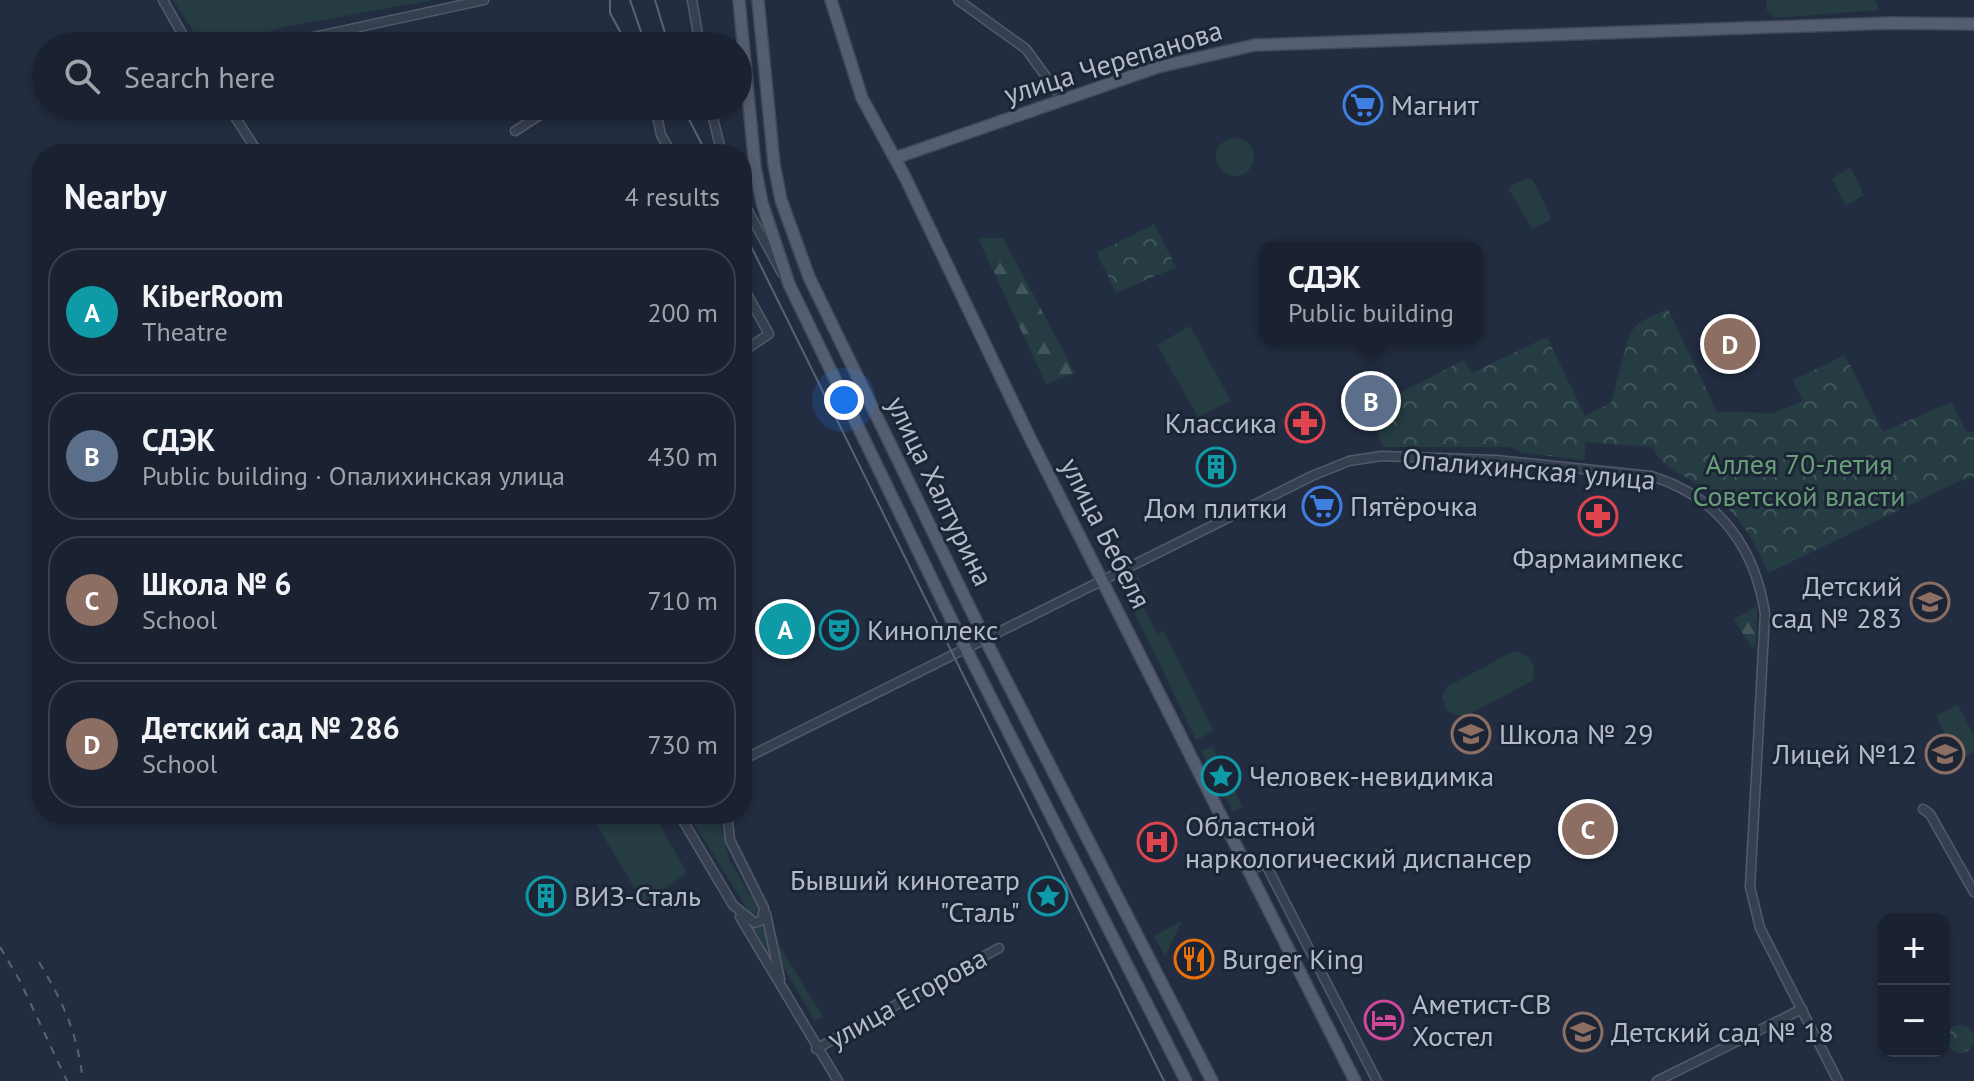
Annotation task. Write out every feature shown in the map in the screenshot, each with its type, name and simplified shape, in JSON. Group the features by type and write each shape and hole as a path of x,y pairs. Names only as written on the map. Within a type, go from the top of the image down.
{"main road":[{"name":"улица Халтурина","path":"739,0 742,32"},
{"name":"улица Халтурина","path":"758,0 767,124 781,200 809,277 985,639 1212,1081"},
{"name":"улица Бебеля","path":"831,0 862,98 895,158 1102,580 1355,1081"},
{"name":"улица Черепанова","path":"895,158 1158,67 1216,52 1289,42 1896,22 1974,24"},
{"name":"улица Халтурина","path":"749,120 762,203 789,284 966,649 1186,1081"}],"street":[{"path":"163,0 181,32"},
{"path":"337,32 484,0"},
{"path":"692,0 698,32"},
{"path":"958,0 1026,49 1063,100"},
{"path":"237,120 253,144"},
{"path":"515,131 532,120"},
{"path":"658,120 666,144"},
{"path":"714,120 720,144"},
{"path":"752,218 789,284"},
{"path":"752,303 769,334 752,345"},
{"name":"Опалихинская улица","path":"752,755 1312,476 1349,461 1381,456 1496,460 1630,473 1676,483 1700,498 1737,534 1761,584 1765,614 1750,887 1760,928 1838,1081"},
{"path":"1923,809 1930,814 1974,892"},
{"path":"685,824 816,1049 838,1081"},
{"path":"728,824 730,840 764,908 782,987"},
{"path":"1248,872 1265,863 1377,1081"},
{"path":"733,905 755,923 762,920 764,908"},
{"name":"улица Егорова","path":"816,1049 999,948"},
{"path":"1657,1081 1802,1009"}],"green space":[{"path":"173,0 433,0 268,32 194,32"},
{"path":"1767,0 1875,0 1879,10 1775,18 1766,9"},
{"path":"1235,138 1248,144 1254,157 1248,170 1235,176 1222,170 1216,157 1222,144"},
{"path":"1848,168 1852,170 1864,195 1846,206 1832,179"},
{"path":"1527,178 1533,180 1551,217 1532,229 1509,190 1510,186"},
{"path":"1154,224 1176,267 1116,293 1097,253"},
{"path":"978,238 1003,238 1075,373 1046,384"},
{"name":"Аллея 70-летия Советской власти","path":"1668,309 1717,412 1774,413 1803,401 1793,380 1845,355 1883,432 1951,402 1966,431 1974,432 1974,477 1964,479 1768,573 1756,546 1732,513 1699,485 1667,466 1652,447 1586,442 1584,460 1523,453 1510,447 1383,447 1378,435 1382,428 1371,408 1464,360 1472,373 1547,337 1585,416 1611,403 1629,335 1638,323"},
{"path":"1190,326 1231,401 1198,417 1157,345"},
{"path":"1137,575 1149,599 1142,604 1157,634 1164,631 1214,731 1196,740 1126,595 1125,582"},
{"path":"1757,606 1756,647 1751,647 1734,619"},
{"path":"1512,652 1523,654 1531,660 1534,670 1532,681 1464,717 1447,711 1442,697 1447,687"},
{"path":"1958,705 1974,736 1974,752 1959,760 1936,716"},
{"path":"1212,746 1243,807 1233,812 1201,751"},
{"path":"596,824 660,824 687,873 643,902"},
{"path":"694,824 721,824 730,861 758,909 756,916 750,913"},
{"path":"1182,921 1165,957 1154,936"},
{"path":"766,923 772,964 749,927 759,928"},
{"path":"779,945 823,1017 815,1021 781,963"},
{"path":"1954,1026 1966,1026 1973,1033 1973,1045 1966,1052 1950,1049 1950,1029"}],"tram line":[{"path":"610,0 610,13 620,32"},
{"path":"630,0 641,32"},
{"path":"655,0 665,32"},
{"path":"689,120 702,144"},
{"path":"752,248 1164,1081"}],"railway":[{"path":"0,947 20,981 67,1081"},
{"path":"39,962 68,1019 83,1081"}],"place":[{"name":"Магнит","path":"1363,105"},
{"name":"Детский сад № 286","path":"1730,344"},
{"name":"СДЭК","path":"1371,401"},
{"name":"Классика","path":"1305,423"},
{"name":"Дом плитки","path":"1216,467"},
{"name":"Пятёрочка","path":"1322,506"},
{"name":"Фармаимпекс","path":"1598,516"},
{"name":"Детский сад № 283","path":"1930,602"},
{"name":"KiberRoom","path":"785,629"},
{"name":"Киноплекс","path":"839,630"},
{"name":"Школа № 29","path":"1471,734"},
{"name":"Лицей №12","path":"1945,754"},
{"name":"Человек-невидимка","path":"1221,776"},
{"name":"Школа № 6","path":"1588,829"},
{"name":"Областной наркологический диспансер","path":"1157,842"},
{"name":"ВИЗ-Сталь","path":"546,896"},
{"name":"Бывший кинотеатр \"Сталь\"","path":"1048,896"},
{"name":"Burger King","path":"1194,959"},
{"name":"Аметист-СВ Хостел","path":"1384,1020"},
{"name":"Детский сад № 18","path":"1583,1032"}]}
